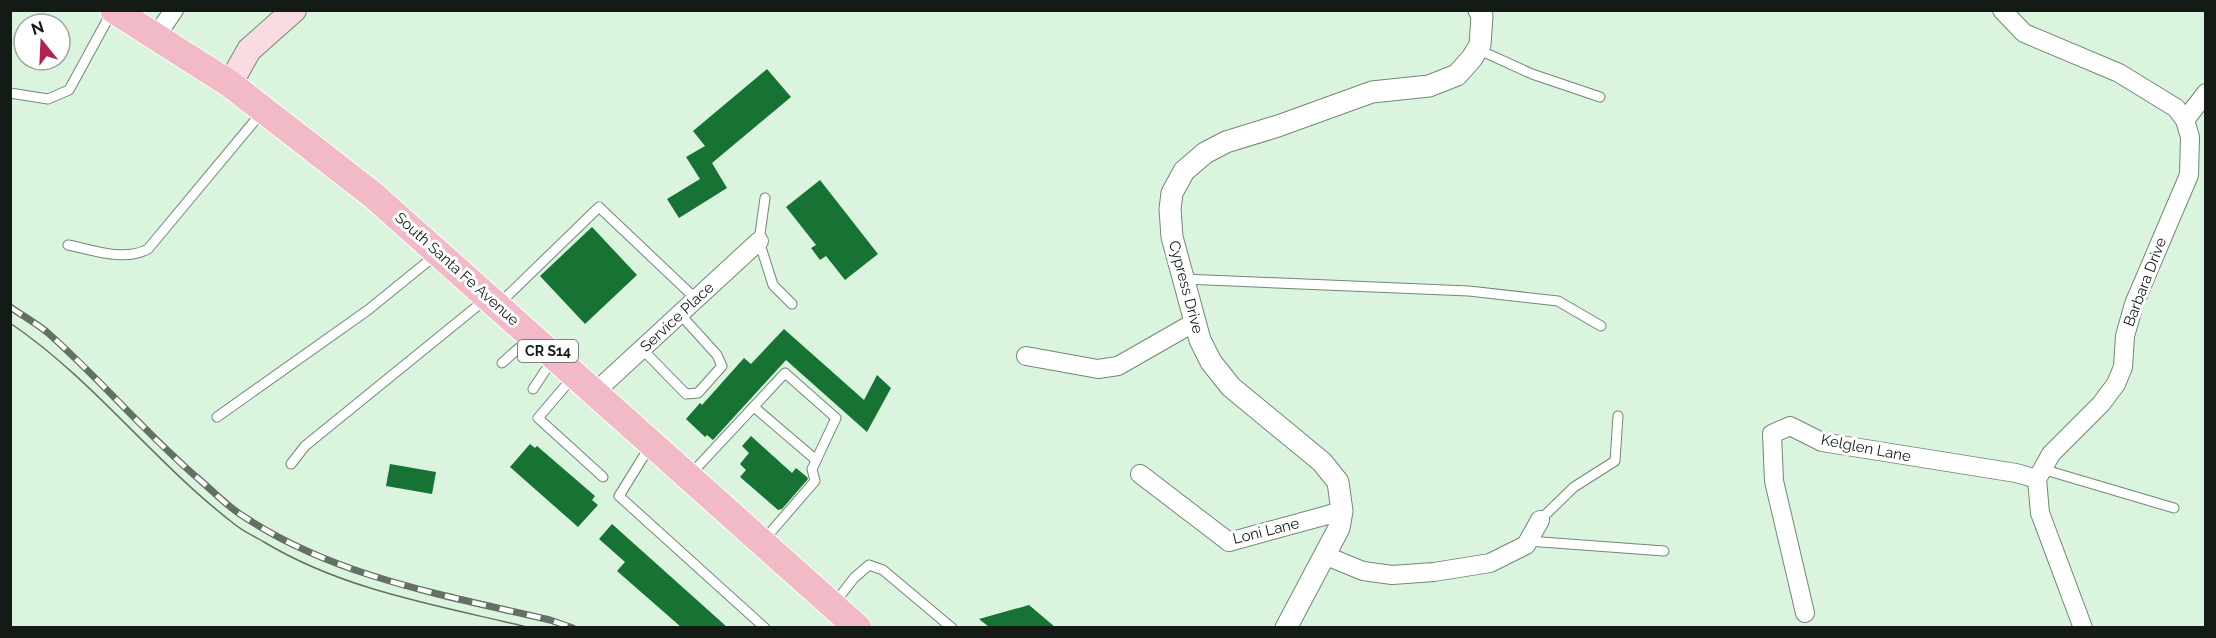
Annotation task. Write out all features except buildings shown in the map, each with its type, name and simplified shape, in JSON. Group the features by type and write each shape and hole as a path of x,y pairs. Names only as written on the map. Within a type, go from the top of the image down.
{"main road":[{"name":"South Santa Fe Avenue","path":"113,10 230,84 373,195 858,627"},
{"path":"230,84 249,50 294,10"}],"street":[{"path":"156,36 174,10"},
{"name":"Cypress Drive","path":"1286,627 1339,528 1342,511 1338,482 1322,462 1231,387 1211,362 1200,340 1172,237 1170,209 1172,193 1184,171 1205,153 1226,142 1372,92 1429,86 1457,75 1480,45 1482,16 1479,10"},
{"path":"2002,10 2024,33 2119,73 2176,108 2185,120 2205,93"},
{"name":"Barbara Drive","path":"2040,474 2050,454 2101,404 2116,384 2123,367 2125,336 2134,304 2189,175 2190,137 2185,120"},
{"name":"Service Place","path":"585,384 642,349 759,241"},
{"path":"1026,356 1098,369 1118,366 1195,322"},
{"name":"Kelglen Lane","path":"1805,613 1774,481 1772,434 1790,426 1822,442 2016,473 2040,474"},
{"name":"Loni Lane","path":"1140,474 1229,542 1342,511"},
{"path":"2040,474 2040,513 2083,627"},
{"path":"1324,555 1363,572 1392,575 1434,572 1490,562 1526,545 1540,520"}],"lane":[{"path":"10,93 48,99 69,90 113,10"},
{"path":"1477,49 1532,74 1600,97"},
{"path":"68,245 118,255 137,255 148,249 263,110"},
{"path":"765,198 759,241 773,285 792,304"},
{"path":"291,464 305,446 493,302 599,207 696,299"},
{"path":"217,417 368,310 439,253"},
{"path":"1184,279 1469,291 1536,298 1558,301 1601,326"},
{"path":"642,349 686,394 698,393 723,366 717,355 680,314"},
{"path":"502,363 531,336"},
{"path":"533,388 555,357"},
{"path":"689,477 785,373 836,418 812,469 815,481 762,542"},
{"path":"585,384 538,418 603,477"},
{"path":"754,408 816,460"},
{"path":"1540,520 1574,487 1615,461 1618,416"},
{"path":"651,444 619,496 765,627"},
{"path":"2040,474 2174,508"},
{"path":"1528,541 1664,551"},
{"path":"833,605 854,578 869,565 883,570 952,627"}],"tram line":[{"path":"10,323 69,369 176,474 244,531 295,559 360,585 428,604 531,628"}],"railway":[{"path":"10,307 48,333 162,445 227,504 278,537 315,554 391,582 550,620 573,628"}]}
